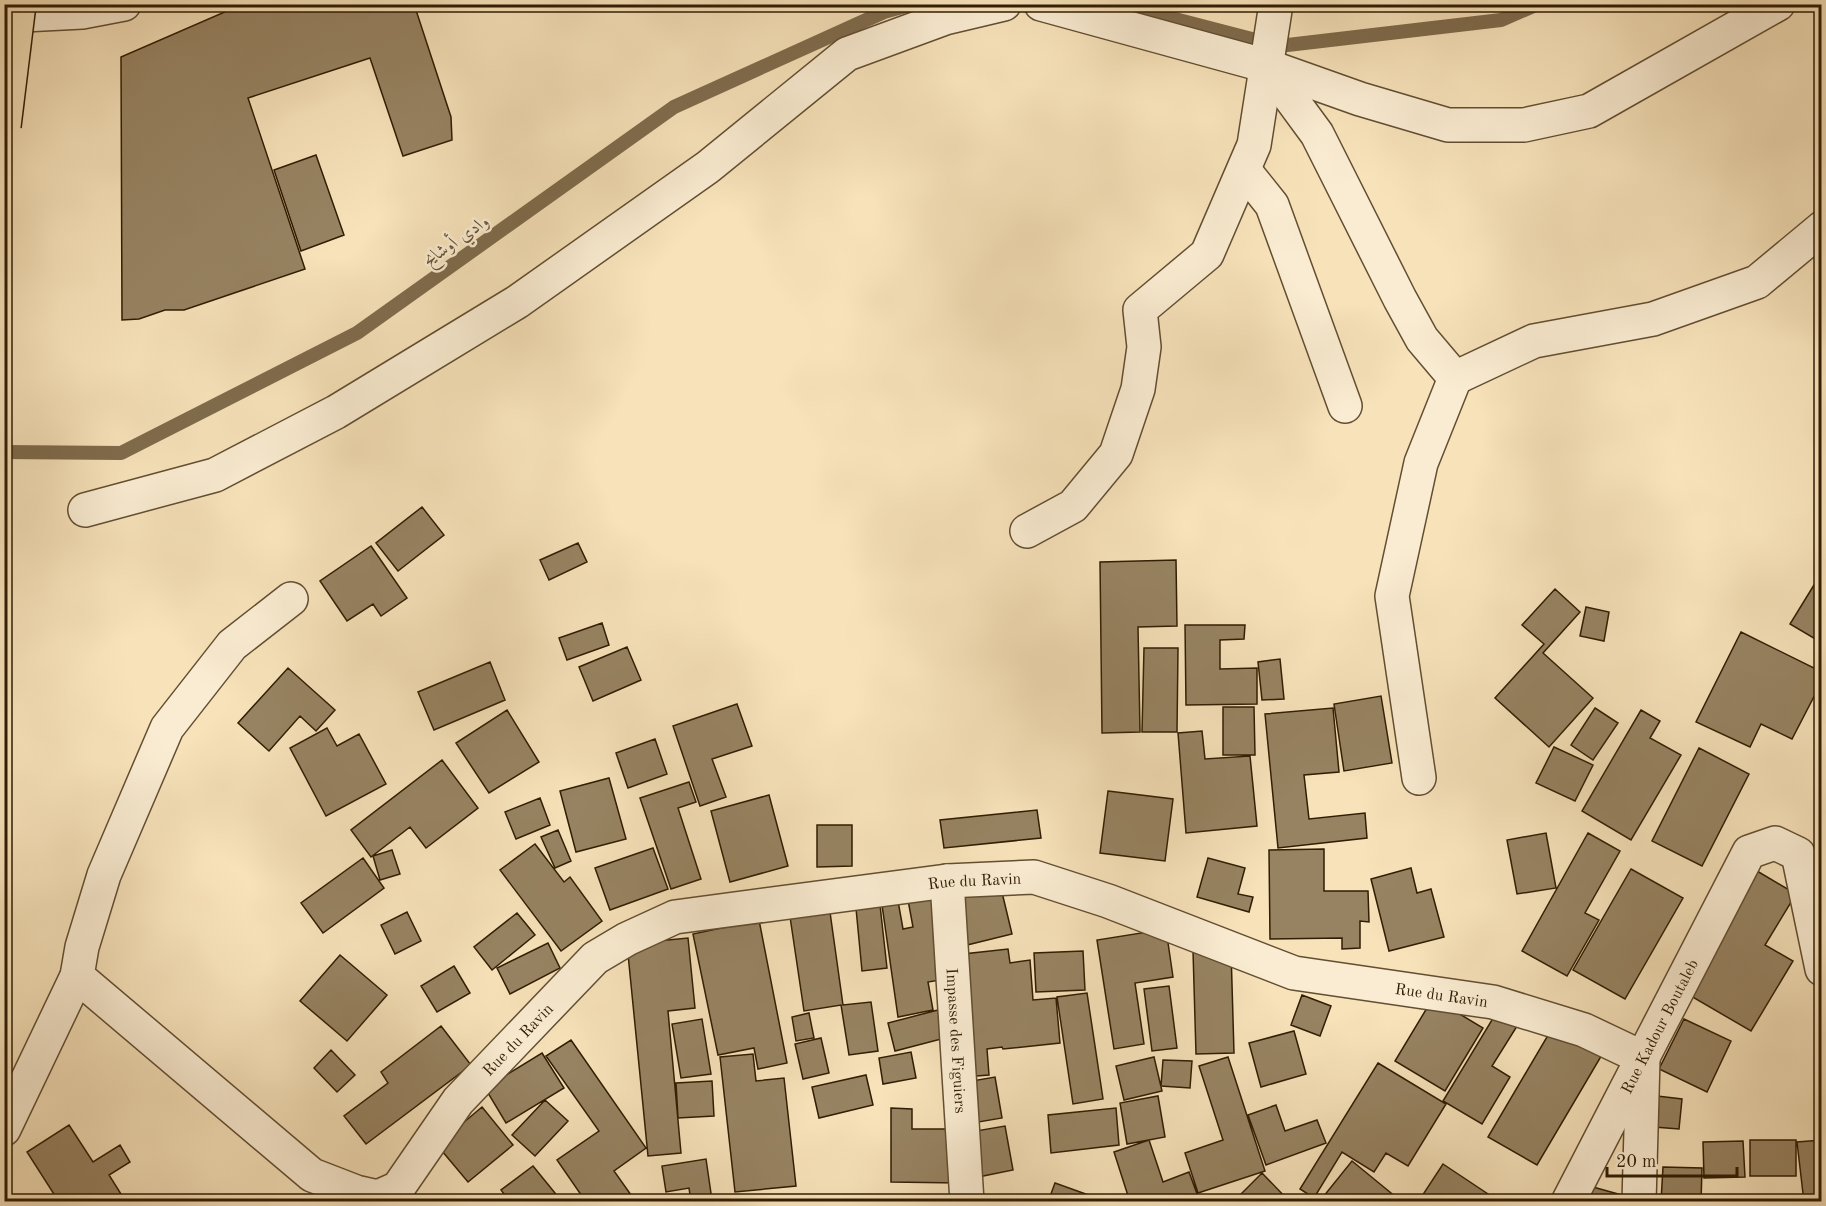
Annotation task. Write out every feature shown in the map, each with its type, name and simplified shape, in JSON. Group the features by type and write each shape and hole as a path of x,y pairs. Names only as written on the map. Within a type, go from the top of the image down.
{"highway":[{"path":"4,126 19,4"}],"street":[{"path":"4,16 82,12 124,4"},
{"path":"85,510 215,475 336,412 517,302 708,167 847,54 945,18 1004,4"},
{"path":"1041,4 1267,66 1360,99 1448,124 1524,125 1590,111 1778,4"},
{"path":"1027,531 1073,506 1116,454 1138,389 1144,347 1140,310 1207,254 1254,145 1276,4"},
{"path":"1267,66 1317,134 1422,339 1455,378"},
{"path":"1244,170 1272,205 1345,406"},
{"path":"1419,778 1392,596 1421,463 1455,378 1534,341 1653,319 1757,282 1821,228"},
{"path":"4,1129 77,976 82,947 104,875 166,728 232,645 291,599"},
{"name":"Rue Kadour Boutaleb","path":"1568,1202 1749,852 1774,843 1798,854 1821,969"},
{"name":"Rue du Ravin","path":"77,976 312,1175 356,1192 378,1197 398,1188 458,1101 595,958 627,939 675,917 947,881 1034,877 1108,901 1294,973 1493,1002 1584,1030 1643,1058"},
{"name":"Impasse des Figuiers","path":"947,881 967,1202"},
{"path":"1640,1202 1643,1058"}],"building":[{"path":"243,4 414,4 451,117 452,140 403,156 370,58 248,98 305,269 184,310 165,310 139,319 122,320 121,57"},
{"path":"316,155 344,235 301,251 274,170"},
{"path":"422,507 444,535 398,571 376,543"},
{"path":"578,543 587,562 549,580 540,560"},
{"path":"371,546 407,598 381,616 373,604 347,621 320,581"},
{"path":"1176,560 1177,626 1138,627 1140,732 1102,733 1100,562"},
{"path":"1822,572 1822,643 1790,624"},
{"path":"1555,589 1580,612 1543,653 1593,698 1549,747 1495,698 1544,644 1522,625"},
{"path":"1586,607 1609,612 1604,641 1580,636"},
{"path":"602,623 609,645 567,660 559,638"},
{"path":"1185,625 1245,625 1244,639 1220,640 1220,669 1257,668 1257,704 1186,705"},
{"path":"1741,632 1822,672 1822,681 1792,739 1761,724 1750,747 1696,722"},
{"path":"627,647 641,680 593,701 579,667"},
{"path":"1144,648 1178,648 1177,732 1142,732"},
{"path":"1280,659 1284,699 1262,700 1258,662"},
{"path":"490,662 505,700 434,730 418,692"},
{"path":"288,668 335,710 316,731 300,716 269,751 238,723"},
{"path":"1381,696 1392,763 1344,771 1334,704"},
{"path":"737,704 752,746 712,759 726,797 700,806 673,726"},
{"path":"1223,707 1254,707 1255,755 1223,755"},
{"path":"1333,708 1339,772 1304,775 1309,819 1365,813 1367,838 1278,848 1265,714"},
{"path":"1595,708 1618,723 1593,760 1571,745"},
{"path":"507,710 539,762 489,793 456,743"},
{"path":"1641,710 1660,721 1650,738 1681,755 1631,840 1582,811"},
{"path":"327,728 337,746 359,734 386,784 326,816 290,748"},
{"path":"1202,731 1205,759 1250,756 1257,826 1186,833 1178,733"},
{"path":"655,739 667,774 628,788 616,753"},
{"path":"1554,747 1593,765 1575,801 1536,783"},
{"path":"1699,748 1749,774 1702,866 1652,841"},
{"path":"442,760 478,808 426,848 410,827 371,857 351,830"},
{"path":"609,778 626,839 576,852 560,791"},
{"path":"689,782 696,802 678,808 701,879 671,889 640,798"},
{"path":"1108,791 1173,799 1165,861 1100,853"},
{"path":"769,795 788,866 730,882 711,811"},
{"path":"540,798 550,825 516,839 505,812"},
{"path":"1037,810 1041,838 944,848 940,820"},
{"path":"817,825 852,825 852,866 817,867"},
{"path":"558,830 571,861 555,868 541,837"},
{"path":"1546,833 1556,888 1517,894 1507,840"},
{"path":"1588,833 1620,851 1585,913 1599,920 1567,976 1522,951"},
{"path":"535,844 564,882 570,877 602,921 561,951 500,870"},
{"path":"653,848 668,889 610,910 595,868"},
{"path":"1324,849 1324,891 1368,891 1369,922 1360,921 1360,948 1342,949 1342,938 1270,939 1269,850"},
{"path":"392,850 400,874 380,880 373,856"},
{"path":"363,858 384,888 323,933 301,903"},
{"path":"1208,858 1245,868 1238,894 1253,897 1249,912 1197,897"},
{"path":"1411,868 1417,893 1431,889 1444,937 1389,951 1371,879"},
{"path":"1631,869 1683,898 1625,999 1573,970"},
{"path":"1757,871 1796,894 1765,945 1793,961 1751,1031 1684,992"},
{"path":"1000,884 1012,934 967,945 955,894"},
{"path":"936,895 951,978 928,982 933,1010 898,1017 882,905 898,901 903,929 913,927 908,900"},
{"path":"879,896 887,968 862,971 855,898"},
{"path":"829,905 843,1005 871,1002 878,1051 849,1055 841,1005 804,1011 789,910"},
{"path":"407,912 421,941 395,954 381,925"},
{"path":"517,913 535,935 492,970 474,947"},
{"path":"759,920 787,1063 758,1069 754,1048 718,1055 693,934"},
{"path":"1166,929 1173,977 1135,983 1144,1044 1114,1049 1097,940"},
{"path":"688,938 695,1008 668,1011 681,1153 648,1156 627,944"},
{"path":"548,943 560,968 510,994 497,968"},
{"path":"1008,949 1010,963 1030,960 1033,1000 1056,998 1060,1043 987,1049 989,1075 963,1077 963,954"},
{"path":"1231,950 1234,1053 1196,1054 1193,951"},
{"path":"1083,951 1085,990 1036,992 1034,953"},
{"path":"340,955 387,995 347,1041 300,1001"},
{"path":"454,966 470,993 437,1012 421,986"},
{"path":"1169,986 1177,1048 1152,1051 1144,989"},
{"path":"1087,993 1103,1099 1073,1104 1057,997"},
{"path":"1302,995 1331,1006 1320,1036 1291,1025"},
{"path":"1433,998 1483,1028 1445,1091 1395,1061"},
{"path":"938,1010 945,1038 895,1051 888,1023"},
{"path":"1498,1010 1519,1023 1492,1066 1510,1077 1482,1124 1443,1101"},
{"path":"809,1013 814,1038 796,1041 792,1017"},
{"path":"702,1019 711,1074 681,1078 672,1024"},
{"path":"1684,1019 1731,1041 1707,1092 1659,1069"},
{"path":"1554,1025 1603,1053 1537,1165 1488,1137"},
{"path":"441,1026 471,1065 366,1144 344,1116 388,1083 381,1072"},
{"path":"1294,1031 1306,1074 1261,1087 1249,1043"},
{"path":"821,1038 829,1073 803,1079 795,1044"},
{"path":"571,1040 646,1148 614,1171 636,1202 586,1202 557,1160 599,1131 546,1056"},
{"path":"331,1050 355,1075 337,1092 314,1068"},
{"path":"911,1052 916,1078 883,1084 879,1058"},
{"path":"542,1053 564,1088 506,1123 485,1088"},
{"path":"753,1054 756,1081 784,1078 796,1186 735,1192 720,1057"},
{"path":"1154,1057 1162,1091 1124,1100 1116,1066"},
{"path":"1228,1057 1265,1171 1198,1193 1185,1153 1223,1140 1199,1066"},
{"path":"1163,1060 1192,1061 1190,1088 1161,1086"},
{"path":"1378,1063 1446,1104 1408,1166 1386,1153 1374,1172 1342,1152 1314,1198 1300,1189"},
{"path":"866,1075 873,1105 819,1118 812,1087"},
{"path":"995,1077 1002,1118 967,1124 960,1083"},
{"path":"712,1081 714,1116 678,1118 676,1083"},
{"path":"1158,1096 1165,1137 1127,1144 1120,1103"},
{"path":"1657,1096 1682,1099 1679,1129 1654,1127"},
{"path":"545,1100 568,1121 535,1156 512,1135"},
{"path":"1276,1105 1285,1131 1317,1120 1326,1143 1266,1165 1248,1115"},
{"path":"482,1107 513,1145 468,1182 437,1145"},
{"path":"891,1108 912,1109 912,1129 959,1129 959,1183 891,1182"},
{"path":"1116,1108 1119,1145 1051,1153 1048,1115"},
{"path":"69,1125 93,1162 120,1145 130,1162 109,1175 126,1202 59,1202 27,1152"},
{"path":"1005,1126 1013,1170 978,1177 970,1132"},
{"path":"1149,1140 1163,1182 1189,1172 1200,1202 1130,1202 1114,1152"},
{"path":"1750,1140 1796,1140 1796,1176 1750,1176"},
{"path":"1822,1140 1822,1202 1804,1202 1797,1142"},
{"path":"1743,1141 1745,1177 1704,1178 1703,1142"},
{"path":"706,1159 712,1200 734,1196 734,1202 691,1202 689,1188 666,1192 662,1166"},
{"path":"1352,1161 1402,1202 1319,1202"},
{"path":"1443,1164 1500,1202 1430,1202 1422,1196"},
{"path":"533,1166 559,1198 555,1202 510,1202 501,1190"},
{"path":"1663,1167 1702,1168 1701,1202 1661,1202"},
{"path":"1262,1173 1290,1202 1240,1202 1237,1198"},
{"path":"1055,1183 1108,1202 1048,1202"},
{"path":"1593,1187 1629,1197 1627,1202 1589,1202"}],"waterway":[{"name":"وادي أوشايح","path":"4,452 121,453 357,333 674,107 884,12 913,4"},
{"name":"وادي أوشايح","path":"1117,4 1279,46 1501,20 1538,4"}]}
